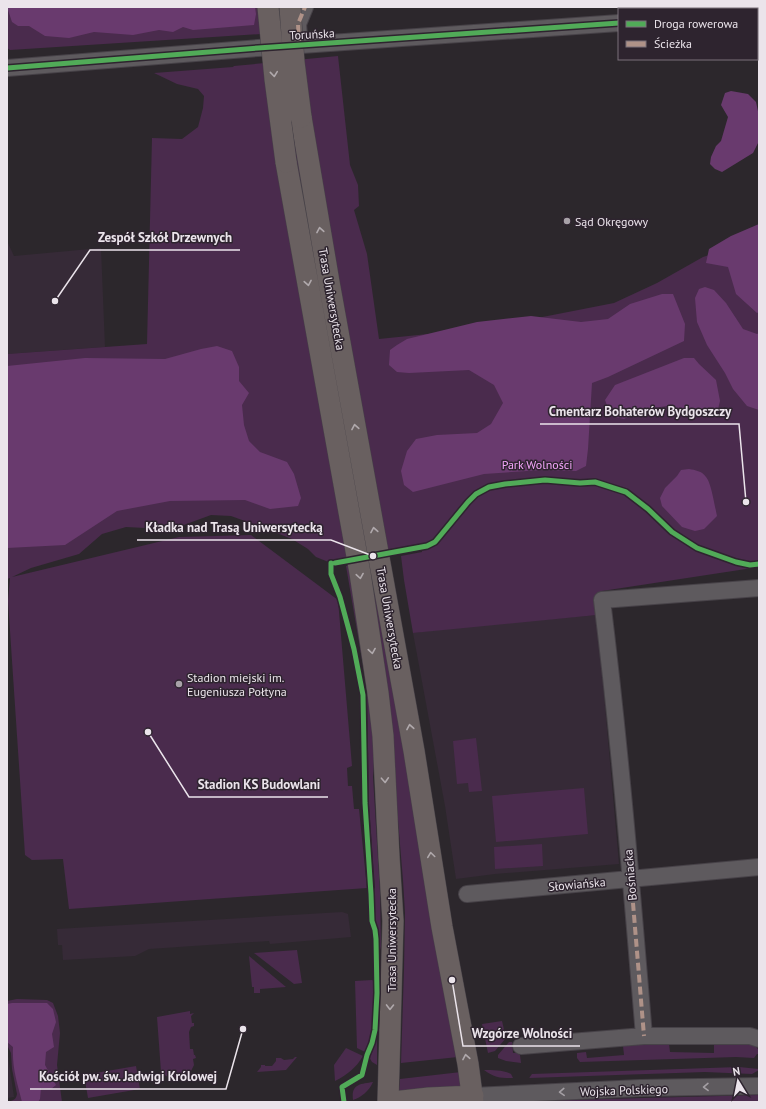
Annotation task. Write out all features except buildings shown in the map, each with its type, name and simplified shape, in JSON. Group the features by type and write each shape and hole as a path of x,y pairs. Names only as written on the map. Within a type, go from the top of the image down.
{"main road":[{"name":"Trasa Uniwersytecka","path":"268,7 275,79 286,162 360,573 383,736 393,920 388,1102"},
{"name":"Trasa Uniwersytecka","path":"290,7 294,62 312,190 414,751 442,927 473,1099"},
{"name":"Wojska Polskiego","path":"393,1102 429,1098 473,1099"}],"street":[{"path":"299,45 298,24 305,7"},
{"name":"Toruńska","path":"7,68 299,45 618,23"},
{"name":"Bośniacka","path":"644,1036 631,879 602,600 759,588"},
{"name":"Słowiańska","path":"467,894 759,867"},
{"path":"521,1046 644,1036 750,1036 759,1039"},
{"name":"Wojska Polskiego","path":"473,1099 640,1088 759,1086"}],"shaded area":[{"path":"7,241 14,256 101,248 105,347 7,354"},
{"path":"597,615 619,864 495,874 456,879 445,806 413,633 470,626"},
{"path":"342,912 348,914 351,937 270,944 269,941 149,949 135,956 63,960 62,945 58,945 57,929"},
{"path":"7,1049 14,1097 7,1098"}],"green space":[{"path":"7,7 259,7 261,34 10,50 7,48"},
{"path":"7,7 255,7 256,14 254,25 193,30 183,27 173,32 159,30 133,35 94,32 69,38 45,36 29,26 18,26 12,22"},
{"name":"Park Wolności","path":"338,56 350,165 358,185 359,206 354,210 367,254 379,339 487,328 614,303 657,283 703,257 759,239 759,567 602,591 602,600 597,615 413,633 401,556 422,552 422,548 370,557 458,1057 401,1063 405,913 403,880 391,737 366,558 331,563 316,557 308,549 292,539 231,516 211,515 181,526 165,529 126,527 102,534 79,554 31,568 12,577 179,537 251,535 338,600 352,766 347,768 348,786 352,786 354,809 359,809 367,888 69,909 63,859 32,860 25,855 8,601 10,578 7,579 7,354 147,344 152,138 182,139 198,127 203,108 204,96 198,89 177,84 154,73 233,67"},
{"path":"731,91 748,94 756,102 759,116 759,141 753,153 722,172 715,169 710,164 711,157 716,146 721,141 728,117 721,105 725,93"},
{"path":"759,224 759,312 757,313 736,294 728,267 706,263 709,249 731,236"},
{"path":"705,287 714,290 726,303 743,329 757,334 759,333 759,410 747,406 733,389 725,373 707,345 697,322 695,298 699,289"},
{"path":"662,294 673,294 685,324 684,341 592,383 586,466 576,471 542,470 484,474 413,492 404,485 401,471 407,451 416,439 437,435 477,433 491,424 503,403 494,385 469,370 409,373 397,372 389,365 390,350 407,339 477,322 531,316 581,322 608,319 630,304"},
{"path":"217,346 232,351 239,367 239,381 249,393 242,405 244,425 249,441 260,452 287,462 294,474 301,498 298,506 270,509 245,500 170,501 117,511 65,545 7,548 7,366 85,358 165,359"},
{"path":"684,358 694,358 716,380 720,401 716,417 693,415 667,406 639,410 624,419 611,416 605,400 615,385"},
{"path":"689,469 700,472 708,480 717,516 704,529 695,531 682,527 662,506 660,498 665,488 681,470"},
{"path":"350,565 372,714 374,763 373,777 380,892 381,951 375,922 373,893 375,888 369,806 367,689 346,566"},
{"path":"476,738 482,791 469,792 468,783 457,784 453,741"},
{"path":"584,788 588,834 496,842 492,796"},
{"path":"542,844 543,866 495,869 494,847"},
{"path":"297,950 302,983 294,984 254,953"},
{"path":"249,956 286,987 260,989 260,993 254,993"},
{"path":"355,981 374,981 372,1033 365,1052 357,1048"},
{"path":"17,999 47,1000 53,1003 58,1016 60,1033 57,1065 62,1102 8,1102 15,1099 17,1094 12,1069 11,1053 7,1045 7,1001"},
{"path":"47,1003 53,1009 56,1022 52,1034 54,1047 46,1052 45,1065 56,1085 51,1089 41,1088 40,1099 38,1102 22,1102 14,1068 13,1047 7,1042 7,1004"},
{"path":"190,1011 190,1014 194,1013 191,1016 194,1026 191,1027 189,1032 190,1049 193,1049 196,1058 193,1059 194,1065 188,1077 170,1079 161,1072 157,1017"},
{"path":"502,1021 506,1038 495,1051 488,1053 482,1024"},
{"path":"377,1034 377,1065 372,1062 369,1057 376,1041"},
{"path":"509,1042 512,1042 513,1053 520,1055 521,1063 506,1061 498,1058 498,1055"},
{"path":"746,1042 755,1046 759,1050 759,1054 757,1054 754,1058 736,1057 580,1062 577,1058 577,1053 586,1052 587,1058 624,1055 623,1046 626,1043 669,1044 670,1052 714,1053 715,1043"},
{"path":"346,1048 363,1056 351,1071 335,1081 334,1065"},
{"path":"297,1057 286,1070 257,1072 261,1065 272,1066 276,1061 276,1058 281,1058 284,1060 293,1059"},
{"path":"136,1066 140,1089 88,1098 84,1075"},
{"path":"739,1067 759,1070 752,1074 705,1072 529,1078 532,1074"},
{"path":"484,1070 505,1072 511,1074 513,1078 498,1077 491,1075"},
{"path":"461,1072 463,1086 399,1091 400,1079"},
{"path":"373,1082 365,1093 353,1100 353,1091 357,1086 360,1084"},
{"path":"759,1095 759,1102 530,1101"}],"marked path":[{"path":"299,45 298,24 305,7"},
{"path":"631,879 644,1036"}],"cycle path":[{"path":"7,68 258,48 618,23"},
{"path":"335,563 427,546 435,542 476,494 489,487 545,480 580,483 595,482 626,492 648,509 672,532 697,548 736,562 750,565 759,564"},
{"path":"331,563 331,574 340,597 354,649 363,695 365,803 372,921 376,939 377,993 375,1030 362,1075 342,1087 344,1102"}],"place":[{"name":"Sąd Okręgowy","path":"567,221"},
{"name":"Zespół Szkół Drzewnych","path":"55,301"},
{"name":"Cmentarz Bohaterów Bydgoszczy","path":"746,502"},
{"name":"Kładka nad Trasą Uniwersytecką","path":"373,556"},
{"name":"Stadion miejski im. Eugeniusza Połtyna","path":"179,684"},
{"name":"Stadion KS Budowlani","path":"148,732"},
{"name":"Wzgórze Wolności","path":"452,980"},
{"name":"Kościół pw. św. Jadwigi Królowej","path":"243,1029"}]}
